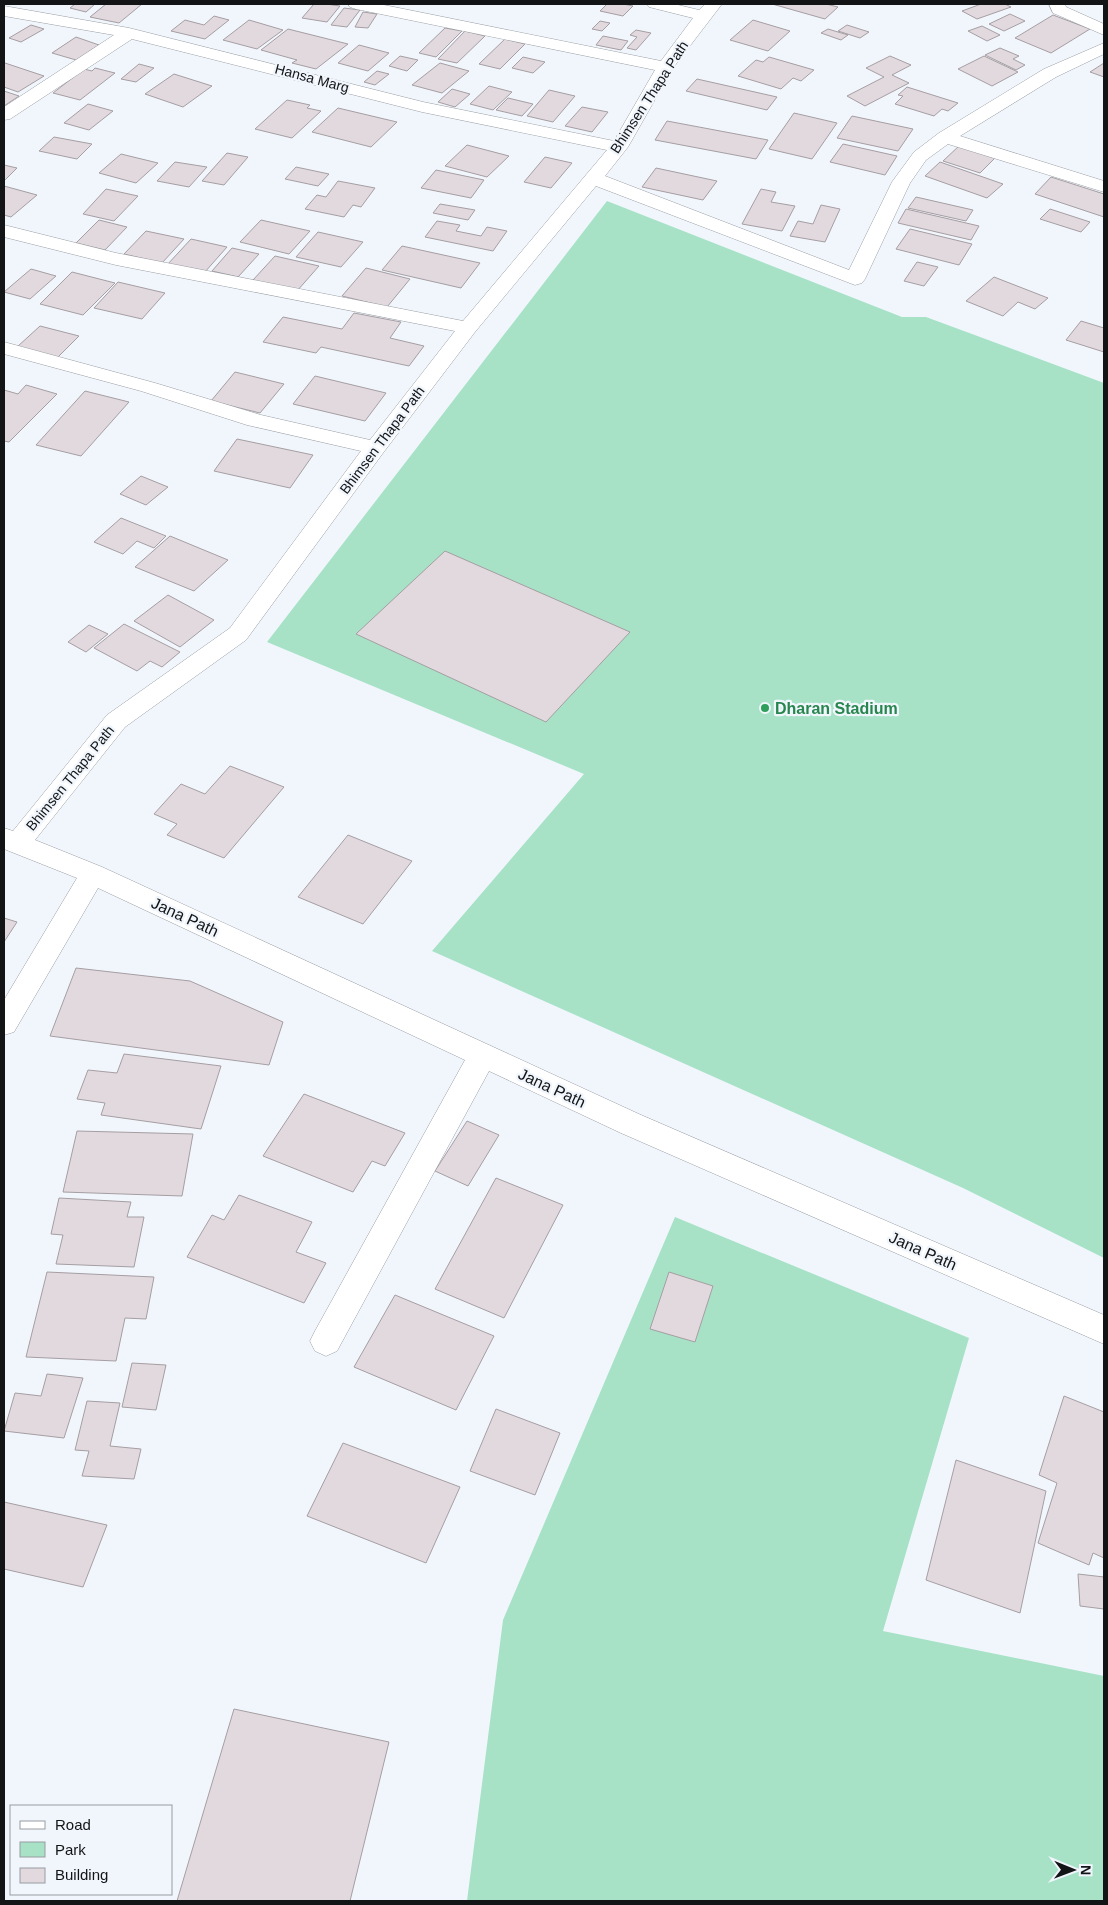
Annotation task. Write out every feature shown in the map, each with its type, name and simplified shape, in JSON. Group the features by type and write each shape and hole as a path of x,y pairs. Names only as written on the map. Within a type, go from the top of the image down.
{"street":[{"path":"356,4 665,67"},
{"path":"654,4 708,10"},
{"path":"1057,4 1059,10 1104,30"},
{"name":"Bhimsen Thapa Path","path":"10,841 116,721 238,634 375,448 468,328 619,147 665,67 708,10"},
{"name":"Hansa Marg","path":"4,11 130,34 246,60 422,107 619,147"},
{"path":"4,115 130,34"},
{"path":"594,178 855,279 901,182 920,156 945,137 1050,73 1104,48"},
{"path":"945,137 1104,187"},
{"path":"4,231 136,263 468,328"},
{"path":"4,349 148,387 255,420 375,448"},
{"name":"Jana Path","path":"10,841 93,874 631,1124 1104,1330"},
{"path":"4,1024 93,874"},
{"path":"326,1341 482,1056"}],"green space":[{"name":"Dharan Stadium","path":"607,201 902,317 926,317 1104,383 1104,1258 963,1188 432,951 584,774 267,642"},
{"path":"675,1217 969,1338 883,1631 1104,1676 1104,1901 467,1901 503,1620"}],"building":[{"path":"75,4 95,4 86,12 70,8"},
{"path":"106,4 142,4 119,23 90,17"},
{"path":"314,4 340,6 327,22 302,18"},
{"path":"607,4 633,6 623,16 600,11"},
{"path":"772,4 826,4 838,7 825,19"},
{"path":"981,4 1005,4 1011,7 977,19 962,11"},
{"path":"344,8 360,10 347,27 331,25"},
{"path":"363,12 377,14 368,28 355,27"},
{"path":"1010,14 1025,21 1004,31 989,24"},
{"path":"1053,15 1090,29 1051,53 1015,38"},
{"path":"214,16 229,20 205,39 171,31 185,20 204,25"},
{"path":"249,20 283,30 257,49 223,40"},
{"path":"753,20 790,31 768,51 730,40"},
{"path":"600,21 610,23 602,31 592,29"},
{"path":"31,25 44,29 21,42 9,38"},
{"path":"847,25 869,32 860,38 838,31"},
{"path":"982,26 1000,35 987,41 968,31"},
{"path":"445,28 462,31 436,57 419,53"},
{"path":"288,29 348,44 316,69 292,63 297,60 261,50"},
{"path":"828,29 848,35 841,40 821,33"},
{"path":"636,30 651,33 636,50 627,48 637,37 630,35"},
{"path":"465,31 485,36 457,63 438,59"},
{"path":"603,36 628,41 621,50 596,45"},
{"path":"76,37 99,45 76,60 52,53"},
{"path":"505,39 525,44 500,69 479,64"},
{"path":"359,45 389,53 368,71 338,63"},
{"path":"1000,48 1019,56 1013,59 1025,65 1016,70 985,55"},
{"path":"400,56 418,60 407,71 389,66"},
{"path":"890,56 911,65 892,75 909,83 865,106 847,96 884,77 866,68"},
{"path":"984,56 1018,72 992,86 958,69"},
{"path":"523,57 545,62 533,73 512,68"},
{"path":"769,57 814,70 801,81 793,78 781,89 738,76 756,60 763,62"},
{"path":"4,63 44,76 18,92 4,87"},
{"path":"440,63 469,71 442,93 412,85"},
{"path":"1104,63 1104,77 1090,72"},
{"path":"139,64 154,68 136,82 121,79"},
{"path":"95,68 115,73 80,100 53,93 84,69 92,71"},
{"path":"377,71 389,74 375,85 364,82"},
{"path":"174,74 212,86 183,107 145,94"},
{"path":"697,79 777,97 767,110 686,91"},
{"path":"489,86 512,92 493,110 470,104"},
{"path":"907,87 958,103 948,111 942,109 934,116 895,104 903,96 898,95"},
{"path":"452,89 470,94 455,107 438,102"},
{"path":"549,90 575,96 553,122 527,116"},
{"path":"4,91 19,96 4,106"},
{"path":"508,98 533,104 522,116 496,110"},
{"path":"287,100 310,105 307,108 321,111 292,138 255,129"},
{"path":"88,104 113,111 89,130 64,123"},
{"path":"582,107 608,112 592,132 565,126"},
{"path":"338,108 397,122 371,147 312,132"},
{"path":"794,113 837,123 812,159 769,149"},
{"path":"852,116 913,129 898,151 837,138"},
{"path":"667,121 768,140 756,159 655,140"},
{"path":"54,137 92,144 77,159 39,151"},
{"path":"843,144 897,156 885,175 830,162"},
{"path":"467,145 509,156 487,177 445,166"},
{"path":"960,145 996,157 980,173 943,161"},
{"path":"227,153 248,157 224,185 202,181"},
{"path":"121,154 158,163 136,183 99,173"},
{"path":"545,157 572,163 551,188 524,182"},
{"path":"175,162 207,167 189,187 157,181"},
{"path":"940,162 1003,184 987,198 925,176"},
{"path":"4,165 17,168 5,180 4,180"},
{"path":"296,167 329,174 318,186 285,179"},
{"path":"656,168 717,181 703,200 642,187"},
{"path":"436,170 484,180 471,198 421,188"},
{"path":"1051,177 1104,194 1104,217 1035,194"},
{"path":"338,181 375,188 361,207 353,205 344,217 305,209 317,195 326,197"},
{"path":"4,186 37,195 11,217 4,215"},
{"path":"106,189 138,196 114,221 83,214"},
{"path":"761,189 776,192 771,202 795,206 782,231 742,224"},
{"path":"916,197 973,210 966,221 908,208"},
{"path":"440,204 475,210 468,220 433,213"},
{"path":"821,205 840,209 825,242 790,236 798,221 813,224"},
{"path":"906,209 979,226 971,240 898,223"},
{"path":"1050,209 1090,222 1081,232 1040,219"},
{"path":"99,220 127,227 105,250 76,243"},
{"path":"261,220 310,231 289,254 240,242"},
{"path":"437,221 460,225 456,231 481,236 487,227 507,231 493,251 425,237"},
{"path":"910,229 972,244 959,265 896,249"},
{"path":"146,231 184,239 162,263 124,254"},
{"path":"318,232 363,242 341,267 296,257"},
{"path":"191,239 227,247 204,273 167,265"},
{"path":"402,246 480,263 461,288 382,270"},
{"path":"232,248 259,254 238,277 212,271"},
{"path":"275,256 319,266 297,291 253,280"},
{"path":"917,262 938,267 924,286 904,281"},
{"path":"366,268 410,279 387,307 342,296"},
{"path":"31,269 56,276 30,299 4,292"},
{"path":"72,272 115,283 83,315 40,304"},
{"path":"994,277 1048,298 1035,309 1018,302 1003,316 966,301"},
{"path":"118,282 165,293 142,319 94,308"},
{"path":"354,313 401,322 390,338 424,346 409,366 321,347 316,353 263,342 283,317 342,329"},
{"path":"1081,321 1104,328 1104,352 1066,340"},
{"path":"40,326 79,336 57,358 17,347"},
{"path":"235,372 284,384 260,413 211,401"},
{"path":"315,376 386,393 365,421 293,404"},
{"path":"26,385 57,394 9,442 4,441 4,390 18,394"},
{"path":"85,391 129,402 81,456 36,445"},
{"path":"237,439 313,455 290,488 214,471"},
{"path":"141,476 168,487 146,505 120,494"},
{"path":"121,518 166,536 154,548 137,541 123,554 94,542"},
{"path":"170,536 228,560 194,591 135,567"},
{"path":"445,551 630,632 546,722 356,634"},
{"path":"168,595 214,620 180,647 134,621"},
{"path":"124,624 180,652 162,667 150,661 137,671 94,648"},
{"path":"89,625 108,634 86,652 68,642"},
{"path":"230,766 284,787 224,858 167,835 177,824 154,814 181,784 205,794"},
{"path":"348,835 412,861 363,924 298,897"},
{"path":"4,918 17,922 4,942"},
{"path":"76,968 190,981 283,1022 269,1065 50,1036"},
{"path":"124,1054 221,1066 201,1129 101,1115 105,1103 77,1099 88,1070 117,1073"},
{"path":"304,1094 405,1133 385,1166 372,1161 353,1192 263,1156"},
{"path":"467,1121 499,1135 468,1186 435,1171"},
{"path":"77,1131 193,1134 182,1196 63,1192"},
{"path":"496,1178 563,1205 504,1318 435,1289"},
{"path":"239,1195 312,1222 296,1252 326,1263 304,1303 187,1257 212,1215 224,1220"},
{"path":"59,1198 131,1202 127,1217 144,1217 134,1267 56,1264 63,1235 51,1234"},
{"path":"47,1272 154,1277 146,1319 125,1318 116,1361 26,1357"},
{"path":"669,1272 713,1286 695,1342 650,1329"},
{"path":"395,1295 494,1336 456,1410 354,1367"},
{"path":"132,1363 166,1365 156,1410 122,1407"},
{"path":"47,1374 83,1378 64,1438 4,1431 15,1393 41,1396"},
{"path":"1064,1396 1104,1412 1104,1558 1093,1553 1089,1565 1038,1543 1057,1483 1039,1475"},
{"path":"87,1401 120,1403 110,1446 141,1449 134,1479 82,1476 89,1451 75,1450"},
{"path":"496,1409 560,1433 535,1495 470,1471"},
{"path":"343,1443 460,1487 426,1563 307,1516"},
{"path":"956,1460 1046,1491 1020,1613 926,1580"},
{"path":"4,1502 107,1525 83,1587 4,1569"},
{"path":"1078,1574 1104,1577 1104,1609 1080,1606"},
{"path":"234,1709 389,1742 350,1901 177,1901"}],"place":[{"name":"Dharan Stadium","path":"765,708"}]}
